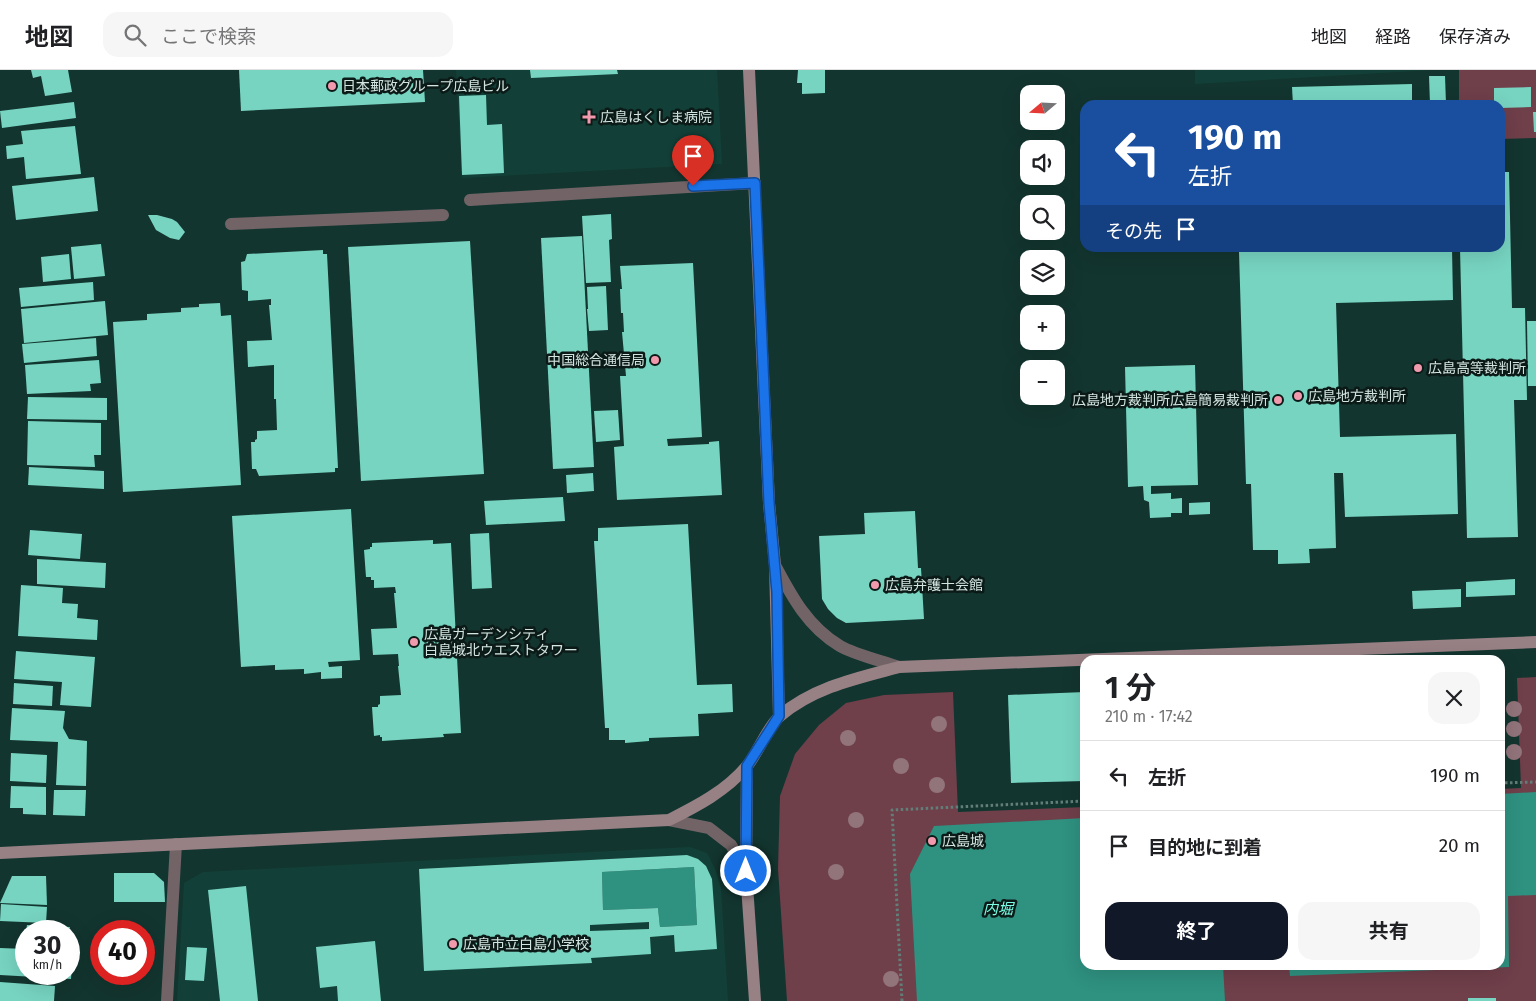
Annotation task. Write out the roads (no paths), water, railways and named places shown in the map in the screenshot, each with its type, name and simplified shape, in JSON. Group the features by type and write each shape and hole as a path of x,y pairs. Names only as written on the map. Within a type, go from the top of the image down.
{"street":[{"path":"749,70 769,503 775,566 779,716"},
{"path":"470,200 755,183"},
{"path":"231,224 443,215"},
{"path":"775,566 794,601 822,633 841,647 899,667"},
{"path":"1205,655 1536,642"},
{"path":"669,820 698,806 722,790 747,766 779,716 825,688 899,667 1080,660"},
{"path":"747,766 746,871 755,1001"},
{"path":"0,853 669,820 709,828 731,845 746,871"},
{"path":"167,1001 176,844"}],"water":[{"path":"1536,792 1536,895 1508,896 1509,967 1505,967 1505,794"},
{"name":"内堀","path":"1080,818 1080,970 1223,970 1225,1001 917,1001 910,874 934,826"},
{"path":"694,867 697,925 660,927 658,908 603,910 602,872"},
{"path":"1289,970 1436,970 1290,976"}],"place":[{"name":"日本郵政グループ広島ビル","path":"332,86"},
{"name":"広島はくしま病院","path":"589,117"},
{"name":"中国総合通信局","path":"655,360"},
{"name":"広島高等裁判所","path":"1418,368"},
{"name":"広島地方裁判所","path":"1298,396"},
{"name":"広島地方裁判所広島簡易裁判所","path":"1278,400"},
{"name":"広島弁護士会館","path":"875,585"},
{"name":"広島ガーデンシティ 白島城北ウエストタワー","path":"414,642"},
{"name":"広島城","path":"932,841"},
{"name":"広島市立白島小学校","path":"453,944"}]}
